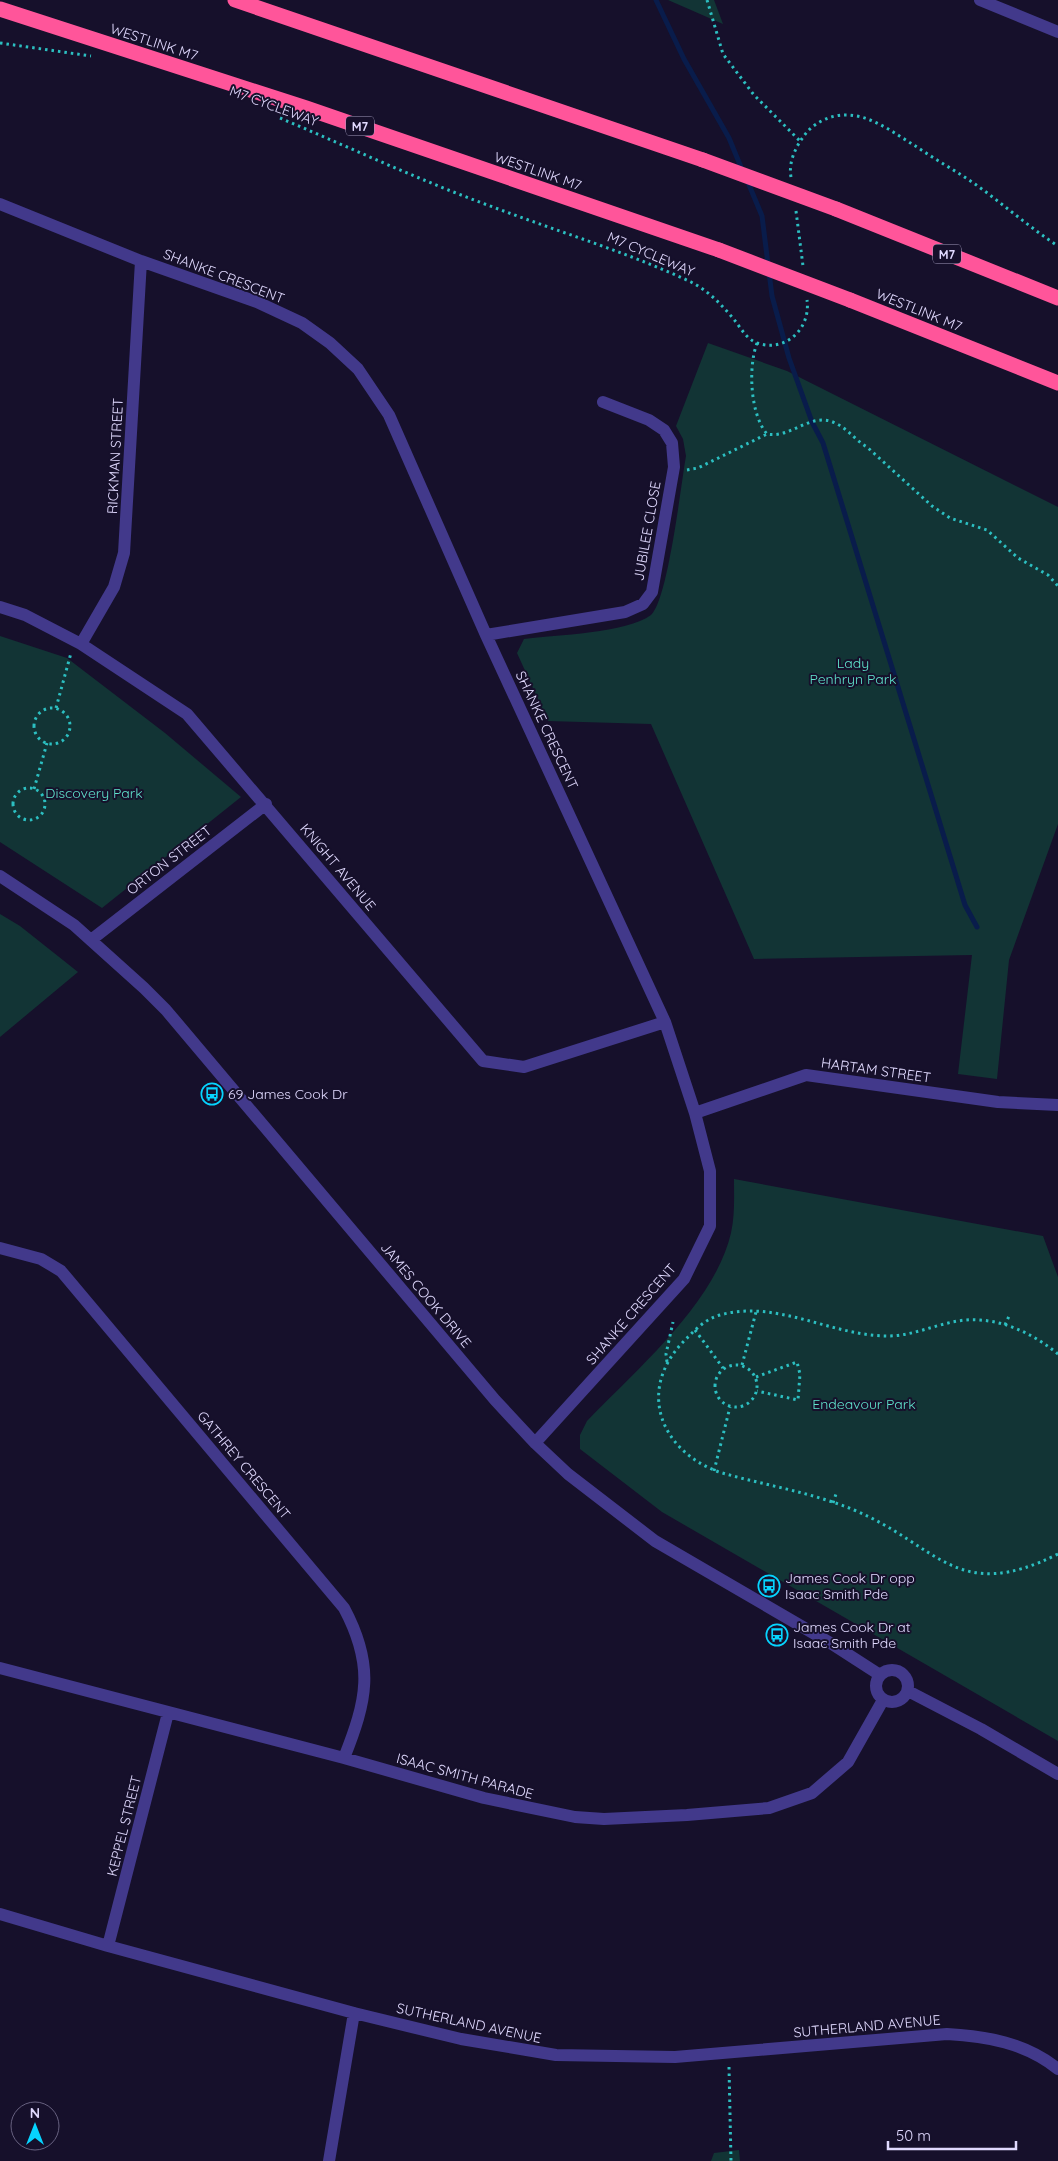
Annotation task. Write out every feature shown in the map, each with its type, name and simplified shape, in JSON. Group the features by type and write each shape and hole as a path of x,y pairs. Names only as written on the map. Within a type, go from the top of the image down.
{"highway":[{"name":"M7","path":"235,0 702,160 836,210 1058,298"},
{"name":"WESTLINK M7","path":"0,9 306,108 719,250 1058,382"}],"street":[{"path":"980,0 1058,32"},
{"name":"SHANKE CRESCENT","path":"0,204 141,261 257,302 302,323 330,343 358,368 389,415 486,635 665,1022 696,1113 710,1171 710,1226 684,1279 535,1443"},
{"name":"RICKMAN STREET","path":"78,642 114,587 124,553 141,261"},
{"name":"JUBILEE CLOSE","path":"486,635 625,612 642,604 652,592 674,467 672,443 664,430 649,420 603,402"},
{"name":"KNIGHT AVENUE","path":"0,607 25,615 78,642 187,714 266,804 483,1061 524,1067 665,1022"},
{"name":"ORTON STREET","path":"91,940 266,804"},
{"name":"JAMES COOK DRIVE","path":"0,876 91,940 166,1010 489,1393 535,1443 592,1495 655,1541 880,1674"},
{"name":"HARTAM STREET","path":"696,1113 806,1075 998,1102 1058,1105"},
{"name":"GATHREY CRESCENT","path":"0,1248 41,1259 61,1271 344,1608 357,1631 364,1659 366,1681 356,1726 344,1758"},
{"name":"ISAAC SMITH PARADE","path":"0,1668 344,1758 484,1798 575,1817 652,1817 769,1808 812,1793 837,1774 858,1746 883,1700"},
{"path":"890,1670 899,1671 907,1680 908,1691 898,1701 883,1700 876,1686 880,1674 890,1670"},
{"path":"908,1691 981,1729 1058,1774"},
{"name":"KEPPEL STREET","path":"108,1946 168,1713"},
{"name":"SUTHERLAND AVENUE","path":"0,1914 108,1946 354,2013 460,2039 556,2055 674,2057 947,2034 980,2035 1009,2043 1034,2053 1058,2069"},
{"path":"328,2161 354,2013"}],"path":[{"path":"707,0 718,46 722,54 754,96 800,141"},
{"path":"0,43 93,57"},
{"path":"791,182 791,164 800,141 812,127 829,117 846,115 882,125 975,184 1058,246"},
{"name":"M7 CYCLEWAY","path":"279,118 492,207 611,248 692,283 705,290 745,335 757,343"},
{"path":"795,208 803,270"},
{"path":"767,434 759,420 750,370 757,343 779,343 790,340 802,327 808,305 807,296"},
{"path":"674,467 689,470 698,468 767,434 775,436 817,420 836,423 855,440 867,446 932,506 950,518 987,530 1018,558 1048,576 1058,586"},
{"path":"56,708 78,642"},
{"path":"56,708 67,715 70,727 65,738 60,742 47,743 38,737 34,721 40,711 56,708"},
{"path":"34,788 47,743"},
{"path":"34,788 42,794 45,808 35,820 24,820 15,813 12,802 18,792 23,789 34,788"},
{"path":"1058,1354 1035,1337 1006,1325 980,1320 962,1320 920,1332 886,1336 847,1330 778,1314 737,1312 708,1319 695,1330 668,1362 657,1392 659,1408 664,1422 682,1449 699,1463 714,1471 833,1503 880,1522 934,1557 966,1572 978,1574 1006,1572 1058,1554"},
{"path":"742,1365 756,1312"},
{"path":"1006,1325 1009,1316"},
{"path":"668,1362 666,1354 673,1322"},
{"path":"695,1330 723,1368"},
{"path":"756,1378 797,1362 800,1374 798,1400 757,1391"},
{"path":"732,1365 742,1365 749,1369 756,1378 757,1391 748,1404 730,1407 723,1404 716,1393 716,1379 723,1368 732,1365"},
{"path":"714,1471 730,1407"},
{"path":"833,1503 836,1494"},
{"path":"729,2053 731,2161"}],"green space":[{"path":"668,0 714,0 723,24"},
{"name":"Lady Penhryn Park","path":"708,343 787,371 1058,507 1058,824 1009,960 997,1079 958,1074 972,955 754,959 651,724 548,721 517,653 524,639 591,632 626,626 651,615 663,588 686,456 683,439 676,426"},
{"name":"Discovery Park","path":"0,636 67,658 165,733 241,797 102,908 0,842"},
{"path":"0,914 20,926 78,972 0,1037"},
{"name":"Endeavour Park","path":"734,1179 1043,1236 1058,1277 1058,1741 662,1512 580,1449 580,1435 587,1421 650,1358 691,1310 709,1285 722,1259 731,1233 734,1213"},
{"path":"739,2150 740,2161 711,2161 714,2153"}],"waterway":[{"path":"656,0 684,59 729,138 743,172"},
{"path":"747,180 762,216 772,296 789,358 812,422 823,443 965,905 977,927"}],"place":[{"name":"69 James Cook Dr","path":"212,1094"},
{"name":"James Cook Dr opp Isaac Smith Pde","path":"769,1586"},
{"name":"James Cook Dr at Isaac Smith Pde","path":"777,1635"}]}
